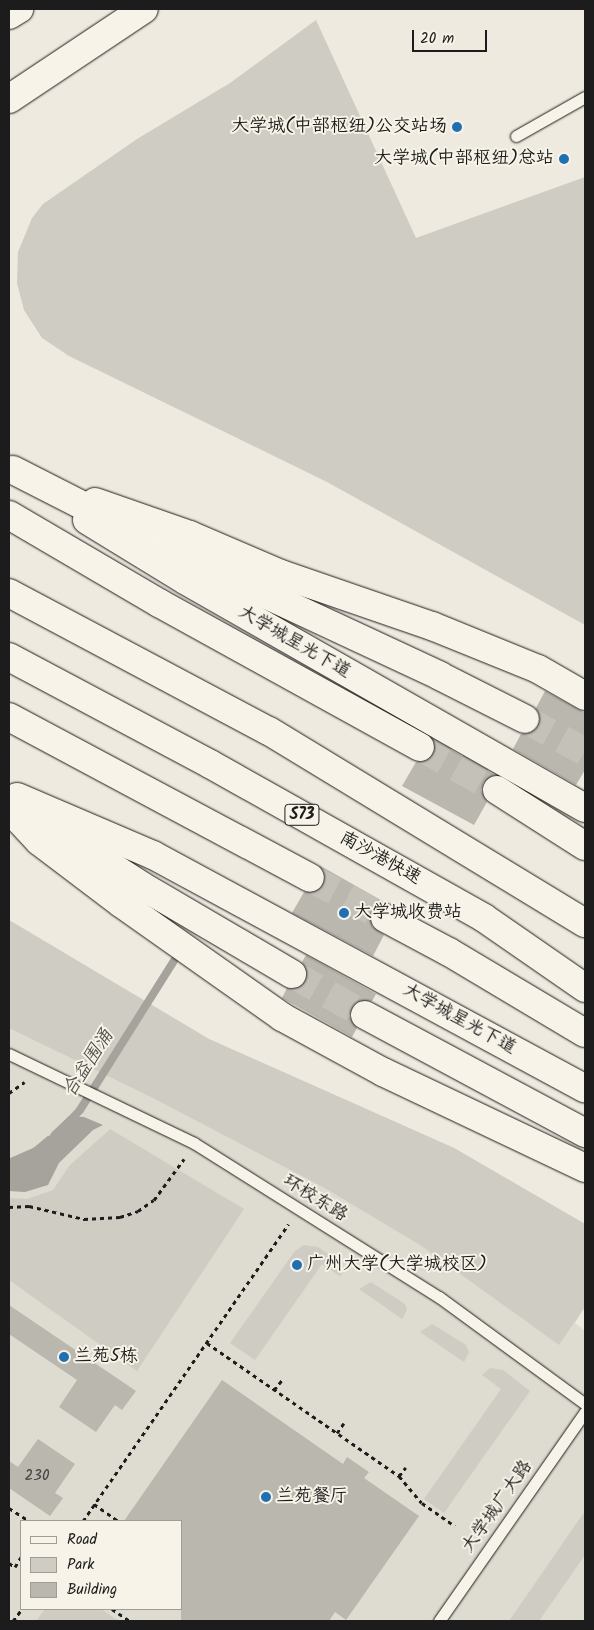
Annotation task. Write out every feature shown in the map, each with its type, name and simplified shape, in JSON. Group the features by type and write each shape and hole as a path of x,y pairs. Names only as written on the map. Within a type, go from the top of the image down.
{"main road":[{"path":"9,15 19,9"},
{"path":"9,99 144,9"},
{"path":"11,469 190,535 281,574 440,629 538,669 585,696"},
{"path":"11,469 166,548 440,676 525,719"},
{"name":"大学城星光下道","path":"11,469 184,580 585,808"},
{"path":"9,515 159,603 420,747"},
{"path":"9,593 269,731 585,923"},
{"name":"南沙港快速","path":"9,657 210,764 484,918 585,988"},
{"path":"9,717 310,878"},
{"path":"497,790 585,846"},
{"name":"大学城星光下道","path":"9,794 152,855 585,1090"},
{"path":"9,800 142,886 292,974"},
{"path":"9,809 39,841 122,904 282,1017 383,1072 585,1168"},
{"path":"385,918 450,952 585,1033"},
{"path":"365,1016 585,1133"}],"lane":[{"path":"516,136 585,97"},
{"name":"环校东路","path":"9,1054 194,1143 439,1297 585,1404"},
{"name":"大学城广大路","path":"439,1621 585,1412"}],"path":[{"path":"9,1207 29,1206 84,1219 120,1216 138,1211 162,1189 194,1143"},
{"path":"83,1520 299,1210"},
{"path":"206,1343 399,1476 422,1503 455,1526"},
{"path":"274,1390 282,1380"},
{"path":"338,1433 344,1423"},
{"path":"399,1476 406,1467"},
{"path":"94,1504 117,1520"},
{"path":"9,1508 27,1520"},
{"path":"9,1563 15,1567 20,1559"},
{"path":"13,1621 21,1610"},
{"path":"114,1610 130,1621"}],"shaded area":[{"name":"广州大学(大学城校区)","path":"9,920 209,1039 454,1148 585,1224 585,1307 575,1323 585,1331 585,1621 9,1621"},
{"path":"69,1116 84,1117 103,1125 93,1130 59,1163 48,1185 25,1192 9,1191 9,1159 38,1153 52,1132"}],"green space":[{"path":"316,20 416,238 585,177 585,625 327,482 69,356 42,338 24,310 17,283 18,252 32,218 43,204 137,139 230,83"},
{"path":"9,920 209,1039 454,1148 585,1224 585,1307 559,1345 420,1245 323,1187 153,1098 9,1028"},
{"path":"110,1129 244,1209 137,1371 9,1280 9,1198 27,1199 53,1190 69,1166"},
{"path":"304,1245 318,1247 340,1262 342,1274 340,1276 322,1264 255,1360 230,1343 295,1251"},
{"path":"371,1282 405,1304 407,1310 402,1319 359,1289"},
{"path":"432,1324 466,1345 469,1352 464,1362 420,1332"},
{"path":"490,1368 503,1370 530,1391 444,1513 424,1499 501,1389 482,1375"},
{"path":"585,1511 585,1555 539,1621 509,1621"},
{"path":"44,1610 102,1610 119,1621 36,1621"}],"building":[{"path":"545,691 585,713 585,770 576,785 513,749 521,734 533,732 539,726 541,718 536,708"},
{"path":"434,740 495,775 484,782 481,790 487,802 474,825 402,786 416,762 428,761 433,755"},
{"name":"大学城收费站","path":"319,865 386,903 377,905 371,911 372,926 384,935 373,956 292,913 304,892 318,891 323,886 326,877"},
{"name":"大学城收费站","path":"306,955 376,994 372,1001 357,1002 352,1007 349,1016 357,1028 352,1037 282,998 287,988 299,988 306,981 308,974 302,962"},
{"name":"兰苑5栋","path":"9,1305 136,1391 122,1410 115,1405 96,1432 59,1407 77,1380 9,1334"},
{"name":"兰苑餐厅","path":"222,1380 343,1464 347,1457 369,1472 364,1478 419,1516 346,1620 335,1612 329,1621 181,1621 182,1520 125,1520"},
{"path":"38,1439 75,1464 55,1493 63,1498 50,1516 9,1488 9,1461 18,1467"}],"waterway":[{"name":"合益围涌","path":"67,1124 80,1110 174,961"},
{"name":"合益围涌","path":"9,1163 36,1151 49,1140"}],"tunnel":[{"path":"525,719 585,752"},
{"path":"420,747 497,790"},
{"path":"310,878 385,918"},
{"path":"292,974 365,1015"}],"place":[{"name":"大学城(中部枢纽)公交站场","path":"457,127"},
{"name":"大学城(中部枢纽)总站","path":"564,159"},
{"name":"大学城收费站","path":"344,913"},
{"name":"广州大学(大学城校区)","path":"297,1265"},
{"name":"兰苑5栋","path":"64,1357"},
{"name":"兰苑餐厅","path":"266,1497"}]}
